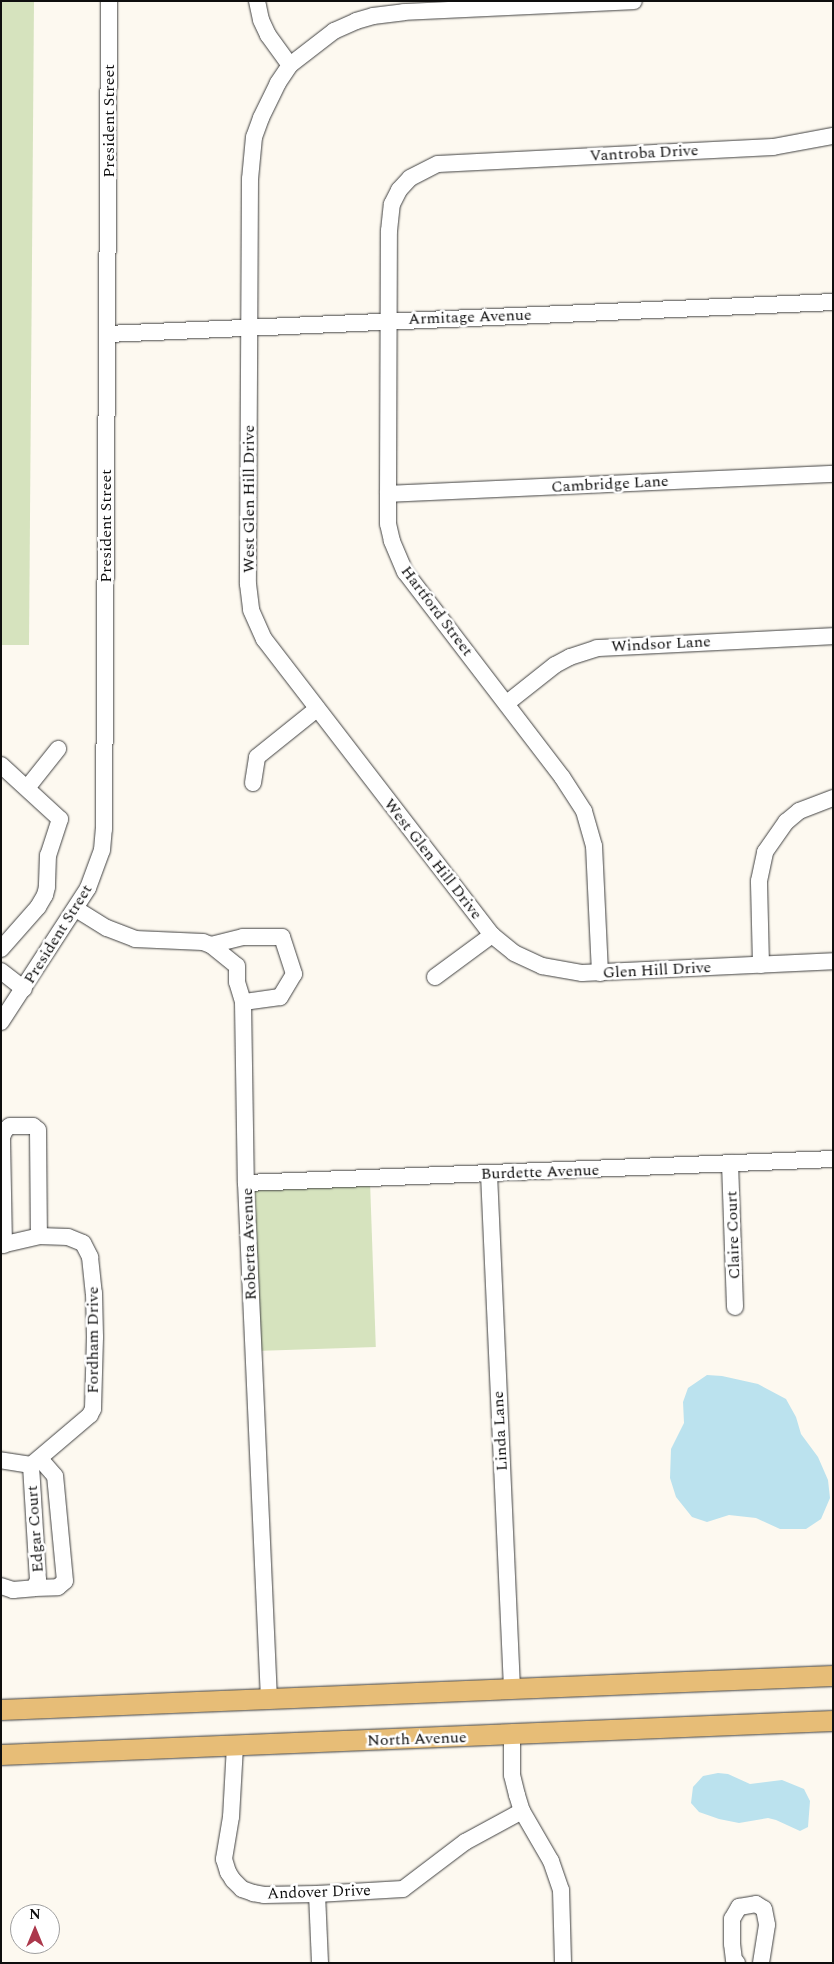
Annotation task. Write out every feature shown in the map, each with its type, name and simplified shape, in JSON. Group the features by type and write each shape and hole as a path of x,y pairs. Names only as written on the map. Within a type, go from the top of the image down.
{"main road":[{"path":"1,1710 833,1676"},
{"name":"North Avenue","path":"1,1756 833,1721"}],"street":[{"name":"President Street","path":"1,1022 7,1000 24,989 76,909 97,870 104,829 109,1"},
{"path":"257,1 261,20 268,35 290,65 334,31 373,16 404,12 634,1"},
{"name":"West Glen Hill Drive","path":"290,65 268,100 254,137 250,179 250,598 255,621 264,639 492,935"},
{"name":"Vantroba Drive","path":"455,162 773,147 833,136"},
{"name":"Hartford Street","path":"455,162 429,166 415,174 403,184 392,204 389,231 388,494 390,533 398,558 406,572 576,795 586,817 594,846 600,973"},
{"name":"Armitage Avenue","path":"107,334 833,302"},
{"name":"Cambridge Lane","path":"388,494 833,474"},
{"name":"Windsor Lane","path":"507,703 555,665 570,657 597,648 833,636"},
{"path":"253,783 257,757 317,709"},
{"path":"27,788 58,749"},
{"path":"1,765 60,819 48,855 48,887 45,895 38,906 1,949"},
{"path":"762,965 759,881 765,852 786,822 799,811 833,798"},
{"name":"Roberta Avenue","path":"76,909 112,931 136,939 152,941 196,940 211,945 237,966 237,982 243,1002 246,1183 269,1699"},
{"path":"435,977 492,935"},
{"name":"Glen Hill Drive","path":"492,935 514,953 542,966 574,973 833,961"},
{"path":"211,945 243,937 282,937 294,974 280,997 243,1002"},
{"path":"1,971 24,989"},
{"path":"3,1245 2,1137 5,1130 10,1126 33,1126 38,1130 39,1236"},
{"name":"Burdette Avenue","path":"246,1183 833,1159"},
{"name":"Claire Court","path":"730,1164 735,1307"},
{"name":"Linda Lane","path":"488,1174 512,1688"},
{"name":"Fordham Drive","path":"3,1245 39,1236 68,1237 83,1243 90,1257 94,1292 95,1337 93,1409 90,1415 35,1462"},
{"path":"1,1460 35,1462 55,1476 65,1581 58,1587 34,1588"},
{"name":"Edgar Court","path":"1,1586 13,1590 34,1588 38,1580 35,1462"},
{"path":"512,1735 512,1775 522,1812 551,1861 562,1890 563,1963"},
{"name":"Andover Drive","path":"235,1746 231,1817 224,1859 228,1872 242,1889 264,1896 403,1889 465,1842 522,1812"},
{"path":"317,1894 320,1963"},
{"path":"737,1963 734,1960 732,1944 732,1919 740,1907 756,1904 764,1909 767,1925 761,1963"}],"green space":[{"path":"1,1 34,1 29,645 1,645"},
{"path":"370,1181 376,1347 256,1351 250,1185"}],"water":[{"path":"707,1375 722,1376 758,1384 786,1399 796,1417 801,1434 818,1457 828,1480 830,1498 821,1519 806,1529 780,1529 756,1518 729,1515 707,1522 692,1517 676,1497 670,1478 671,1449 684,1423 683,1402 688,1388"},
{"path":"718,1773 728,1774 750,1784 782,1780 804,1789 810,1801 808,1827 800,1831 768,1818 739,1823 699,1812 691,1803 693,1787 703,1776"}]}
